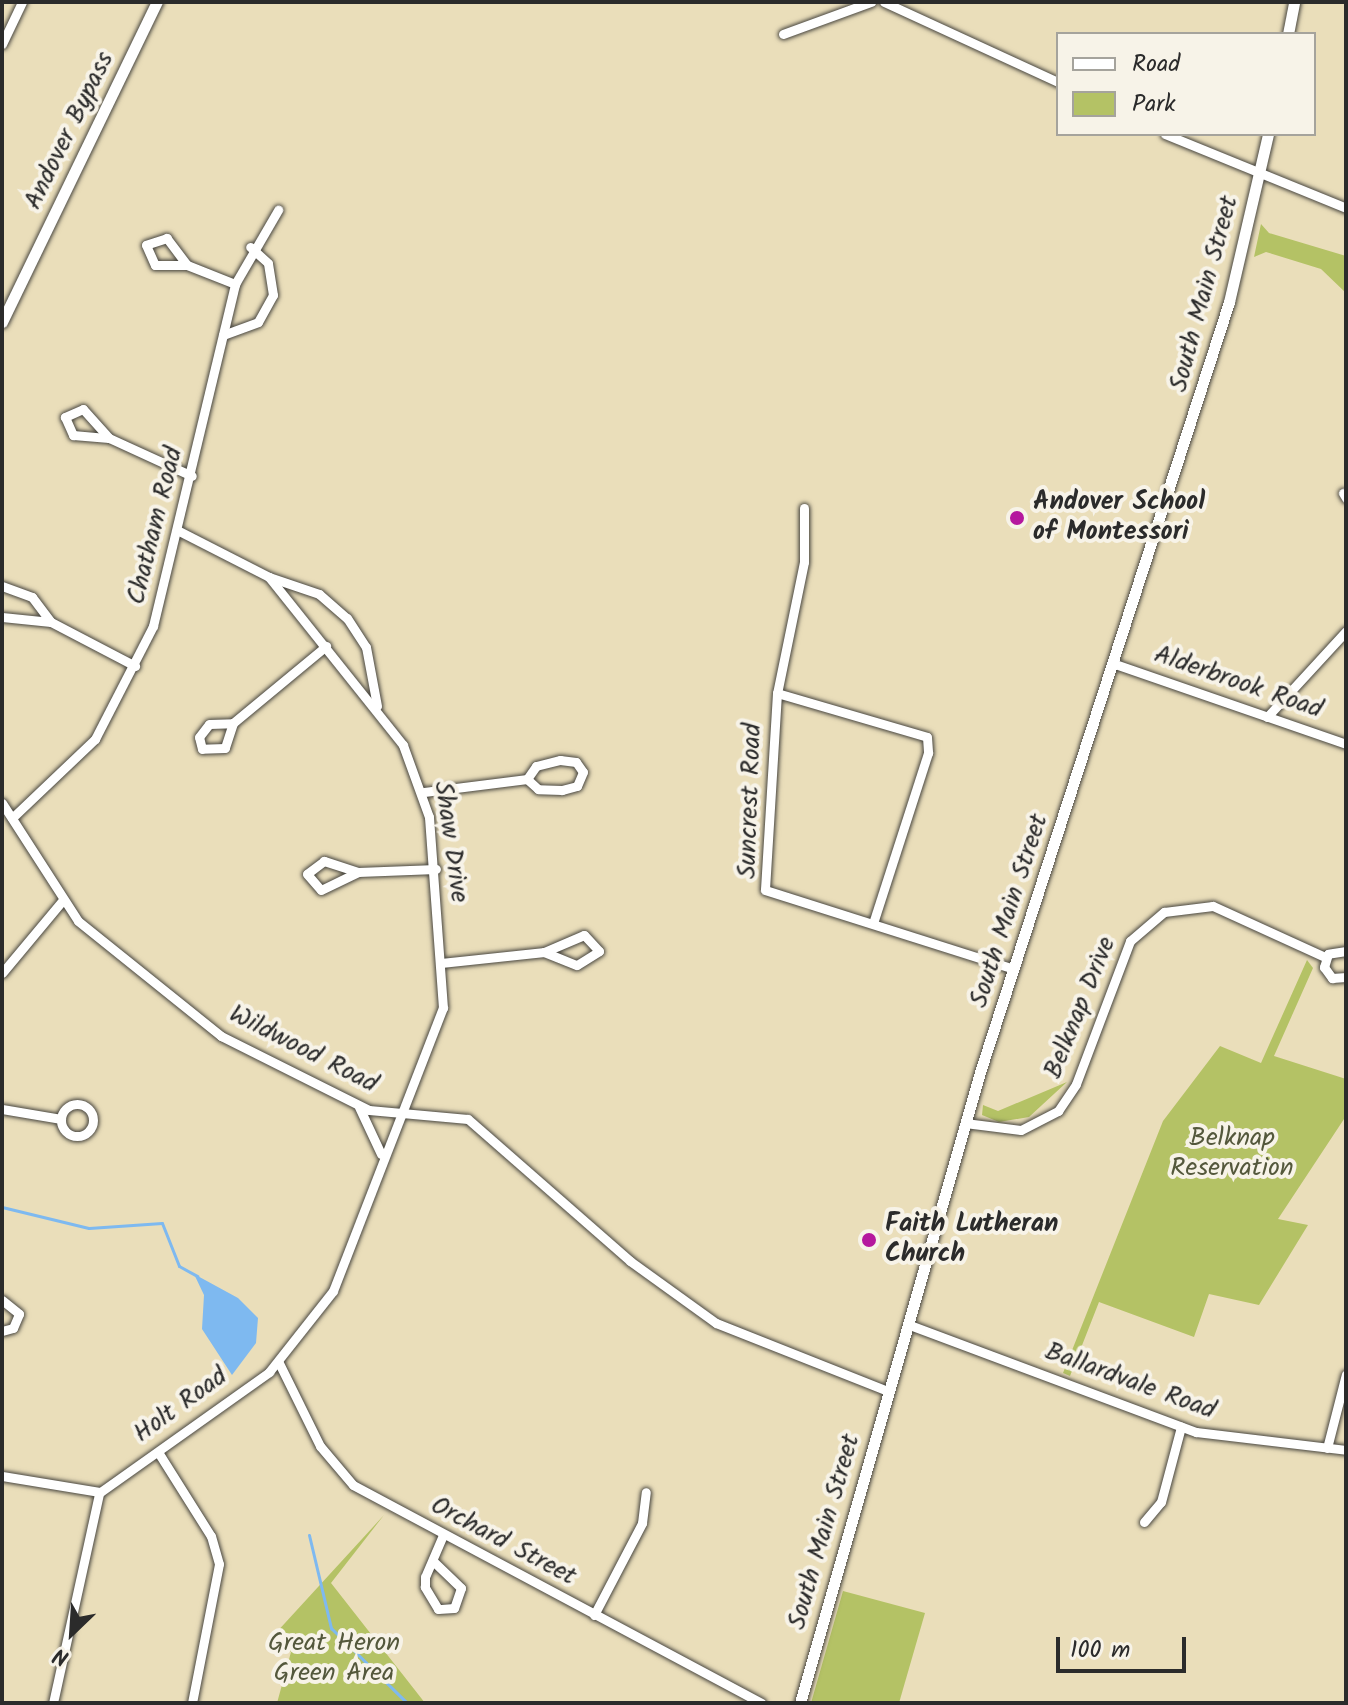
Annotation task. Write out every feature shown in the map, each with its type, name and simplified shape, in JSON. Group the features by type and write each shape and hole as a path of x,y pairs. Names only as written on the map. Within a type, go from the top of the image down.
{"main road":[{"name":"Andover Bypass","path":"2,322 157,2"},
{"path":"1288,32 1294,2"},
{"name":"South Main Street","path":"800,1703 965,1123 1229,302 1268,136"}],"street":[{"path":"2,44 22,2"},
{"path":"783,34 871,2"},
{"path":"884,2 1056,81"},
{"path":"1170,136 1346,208"},
{"name":"Chatham Road","path":"12,818 95,739 135,666 179,531 235,284 250,247 278,210"},
{"path":"187,265 167,238 146,245 150,263 187,265 235,284"},
{"path":"223,335 258,322 273,295 272,271 250,247"},
{"path":"109,438 83,409 65,417 73,435 109,438 192,476"},
{"name":"Suncrest Road","path":"804,508 804,562 777,693 765,890 1014,969"},
{"name":"Shaw Drive","path":"179,531 269,577 377,706 424,792 436,869 441,1019 398,1113"},
{"path":"269,577 319,594 347,618 366,647 377,706"},
{"path":"2,586 32,597 51,622"},
{"path":"2,617 51,622 135,666"},
{"path":"1267,717 1346,631"},
{"path":"233,723 326,646"},
{"name":"Alderbrook Road","path":"1115,664 1346,744"},
{"path":"777,693 915,728 927,737 928,753 873,923"},
{"path":"424,792 527,779 540,790 562,790 577,786 583,772 576,762 560,760 536,766 527,779"},
{"name":"Wildwood Road","path":"2,803 62,901 90,932 211,1029 357,1105 398,1113 468,1119 630,1261 716,1323 888,1391"},
{"path":"358,872 321,890 307,874 315,862 330,861 358,872 436,869"},
{"path":"2,973 62,901"},
{"name":"Belknap Drive","path":"965,1123 1021,1130 1058,1111 1076,1084 1130,941 1164,912 1213,906 1325,957 1328,975 1346,977"},
{"path":"441,963 544,952 584,935 599,951 591,962 577,965 544,952"},
{"path":"1325,957 1346,951"},
{"path":"357,1105 375,1131 381,1161"},
{"path":"2,1109 61,1119"},
{"name":"Holt Road","path":"100,1492 279,1363 338,1282 398,1113"},
{"path":"2,1300 19,1314 13,1328 2,1331"},
{"name":"Ballardvale Road","path":"907,1324 1181,1427 1346,1450"},
{"name":"Orchard Street","path":"279,1363 341,1475 443,1535 762,1703"},
{"path":"1327,1448 1346,1374"},
{"path":"1144,1522 1161,1502 1181,1427"},
{"path":"158,1452 211,1536 219,1564 192,1703"},
{"path":"2,1476 100,1492 53,1703"},
{"path":"594,1615 642,1523 646,1492"},
{"path":"433,1561 461,1588 454,1608 431,1601 425,1582 433,1561 443,1535"}],"green space":[{"path":"1261,224 1269,233 1346,256 1346,293 1321,269 1266,252 1254,257"},
{"name":"Belknap Reservation","path":"1307,960 1313,968 1274,1056 1346,1079 1346,1116 1278,1219 1308,1225 1259,1305 1209,1294 1194,1337 1099,1302 1070,1376 1063,1373 1163,1121 1220,1046 1261,1063"},
{"path":"1067,1082 1029,1117 999,1122 982,1115 983,1105 998,1111"},
{"name":"Great Heron Green Area","path":"384,1515 331,1583 425,1703 277,1703 291,1652 274,1635"},
{"path":"843,1591 925,1613 899,1703 811,1703"}],"water":[{"path":"194,1274 238,1298 258,1318 256,1343 232,1375 202,1329 204,1295"}],"waterway":[{"path":"2,1207 89,1228 162,1223 179,1266 197,1276"},
{"path":"309,1535 331,1628 407,1703"}],"place":[{"name":"Andover School of Montessori","path":"1017,518"},
{"name":"Faith Lutheran Church","path":"869,1240"}]}
